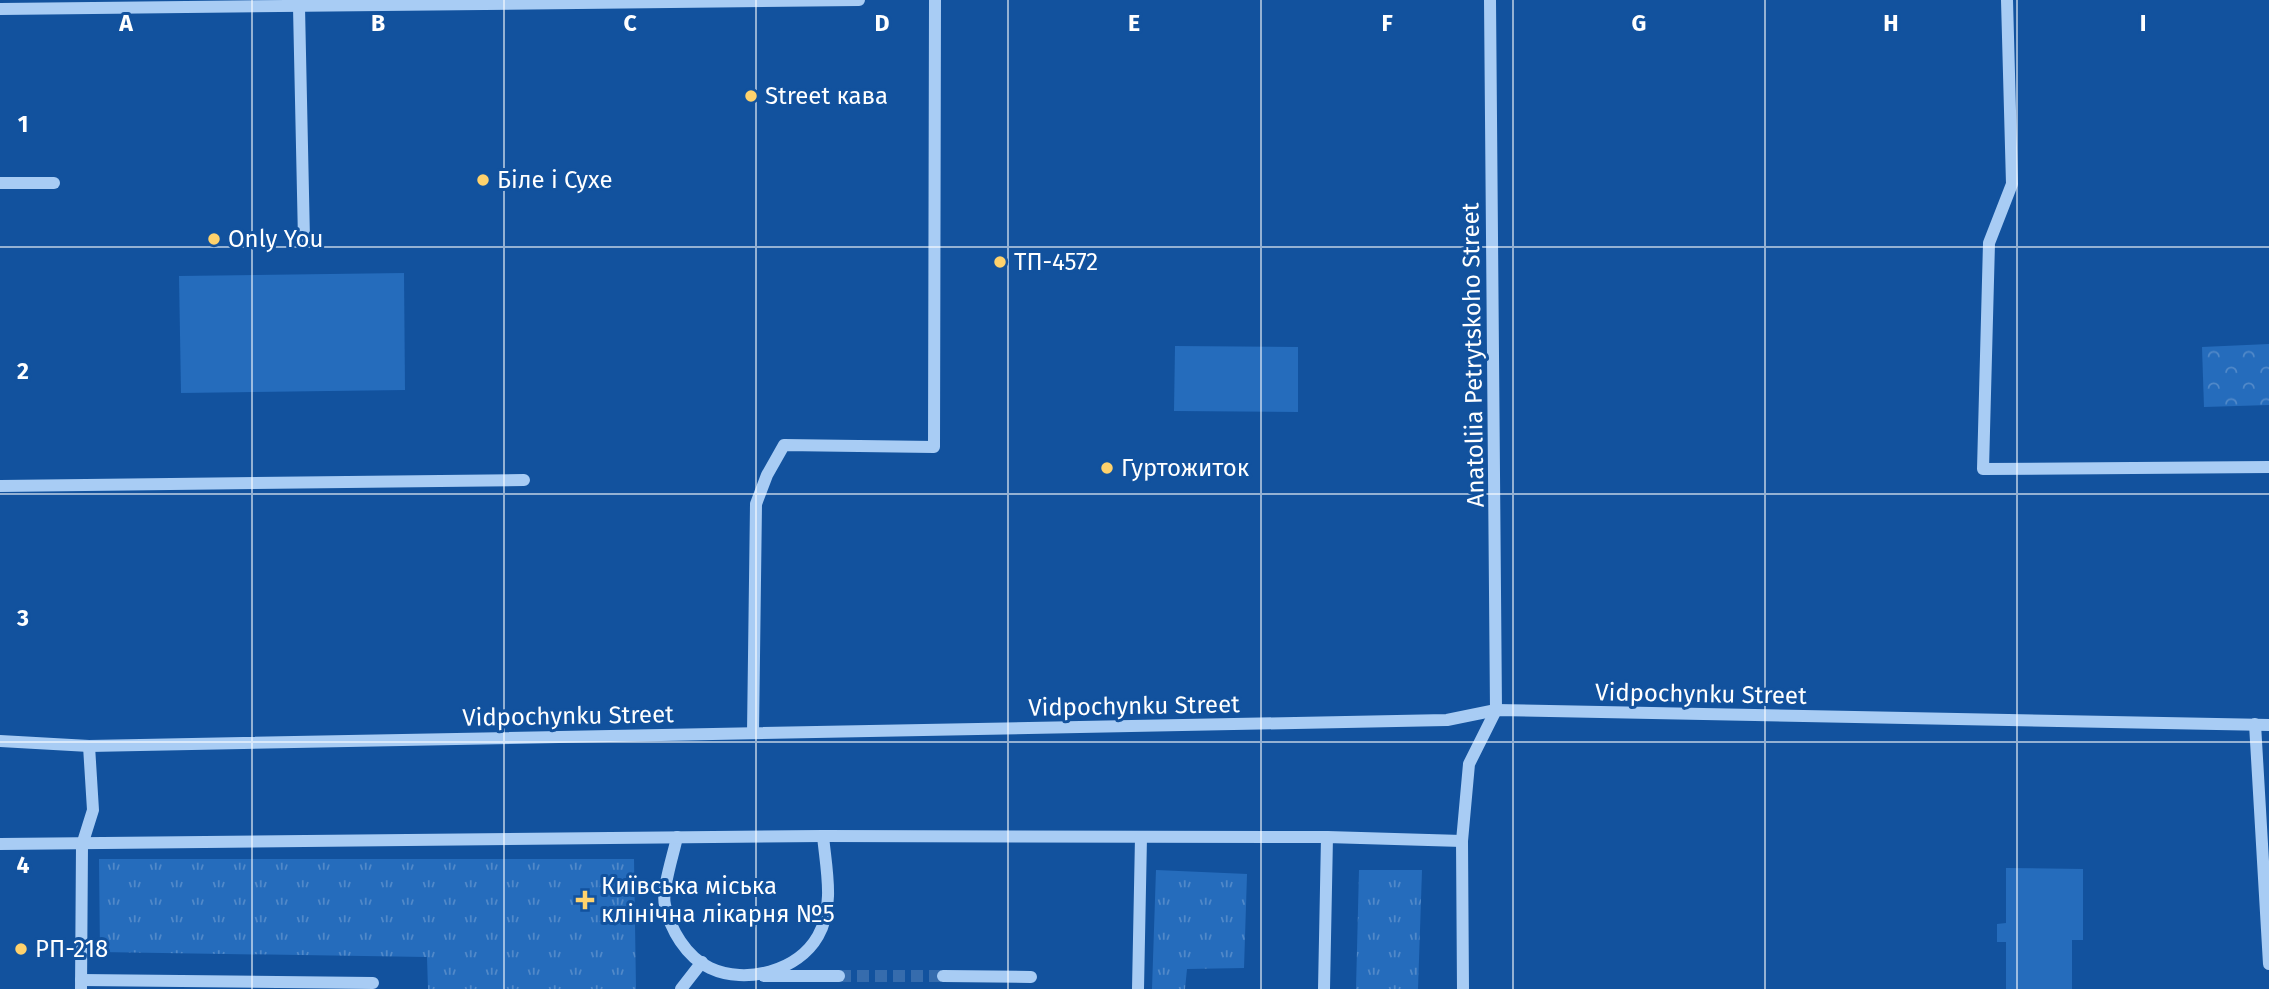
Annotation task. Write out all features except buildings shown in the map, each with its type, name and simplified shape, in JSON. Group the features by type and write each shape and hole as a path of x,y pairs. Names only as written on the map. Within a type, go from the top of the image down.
{"street":[{"path":"0,9 859,0"},
{"path":"752,733 756,504 767,475 784,445 934,447 935,0"},
{"name":"Anatoliia Petrytskoho Street","path":"1490,0 1496,710"},
{"path":"2007,0 2012,184 1989,243 1983,469 2269,467"},
{"path":"299,7 304,240"},
{"path":"0,183 54,183"},
{"path":"0,486 524,480"},
{"path":"1463,989 1462,841 1469,764 1496,710"},
{"name":"Vidpochynku Street","path":"0,741 89,746 1447,719 1496,710 2269,724"},
{"path":"2255,724 2269,964"},
{"path":"89,746 93,810 82,845 81,984 373,983"},
{"path":"0,844 823,836 1327,837 1462,841"},
{"path":"749,976 789,965 818,936 829,896 823,836"},
{"path":"677,837 664,902 678,941 702,962 709,968 749,976 839,976"},
{"path":"1138,989 1141,837"},
{"path":"1324,989 1327,837"},
{"path":"681,989 702,962"},
{"path":"943,976 1031,977"}],"green space":[{"path":"404,273 405,390 181,393 179,276"},
{"path":"2269,344 2269,405 2204,407 2202,347"},
{"path":"1175,346 1298,347 1298,412 1174,411"},
{"path":"99,859 634,859 636,989 428,989 427,957 100,952"},
{"path":"2006,868 2083,869 2083,940 2072,940 2072,989 2006,989 2006,942 1997,942 1997,924 2006,923"},
{"path":"1156,870 1247,874 1244,968 1187,969 1185,989 1152,989"},
{"path":"1359,870 1422,870 1418,989 1356,989"}],"tunnel":[{"path":"839,976 943,976"}],"place":[{"name":"Street кава","path":"751,96"},
{"name":"Біле і Сухе","path":"483,180"},
{"name":"Only You","path":"214,239"},
{"name":"ТП-4572","path":"1000,262"},
{"name":"Гуртожиток","path":"1107,468"},
{"name":"Київська міська клінічна лікарня №5","path":"585,900"},
{"name":"РП-218","path":"21,949"}]}
